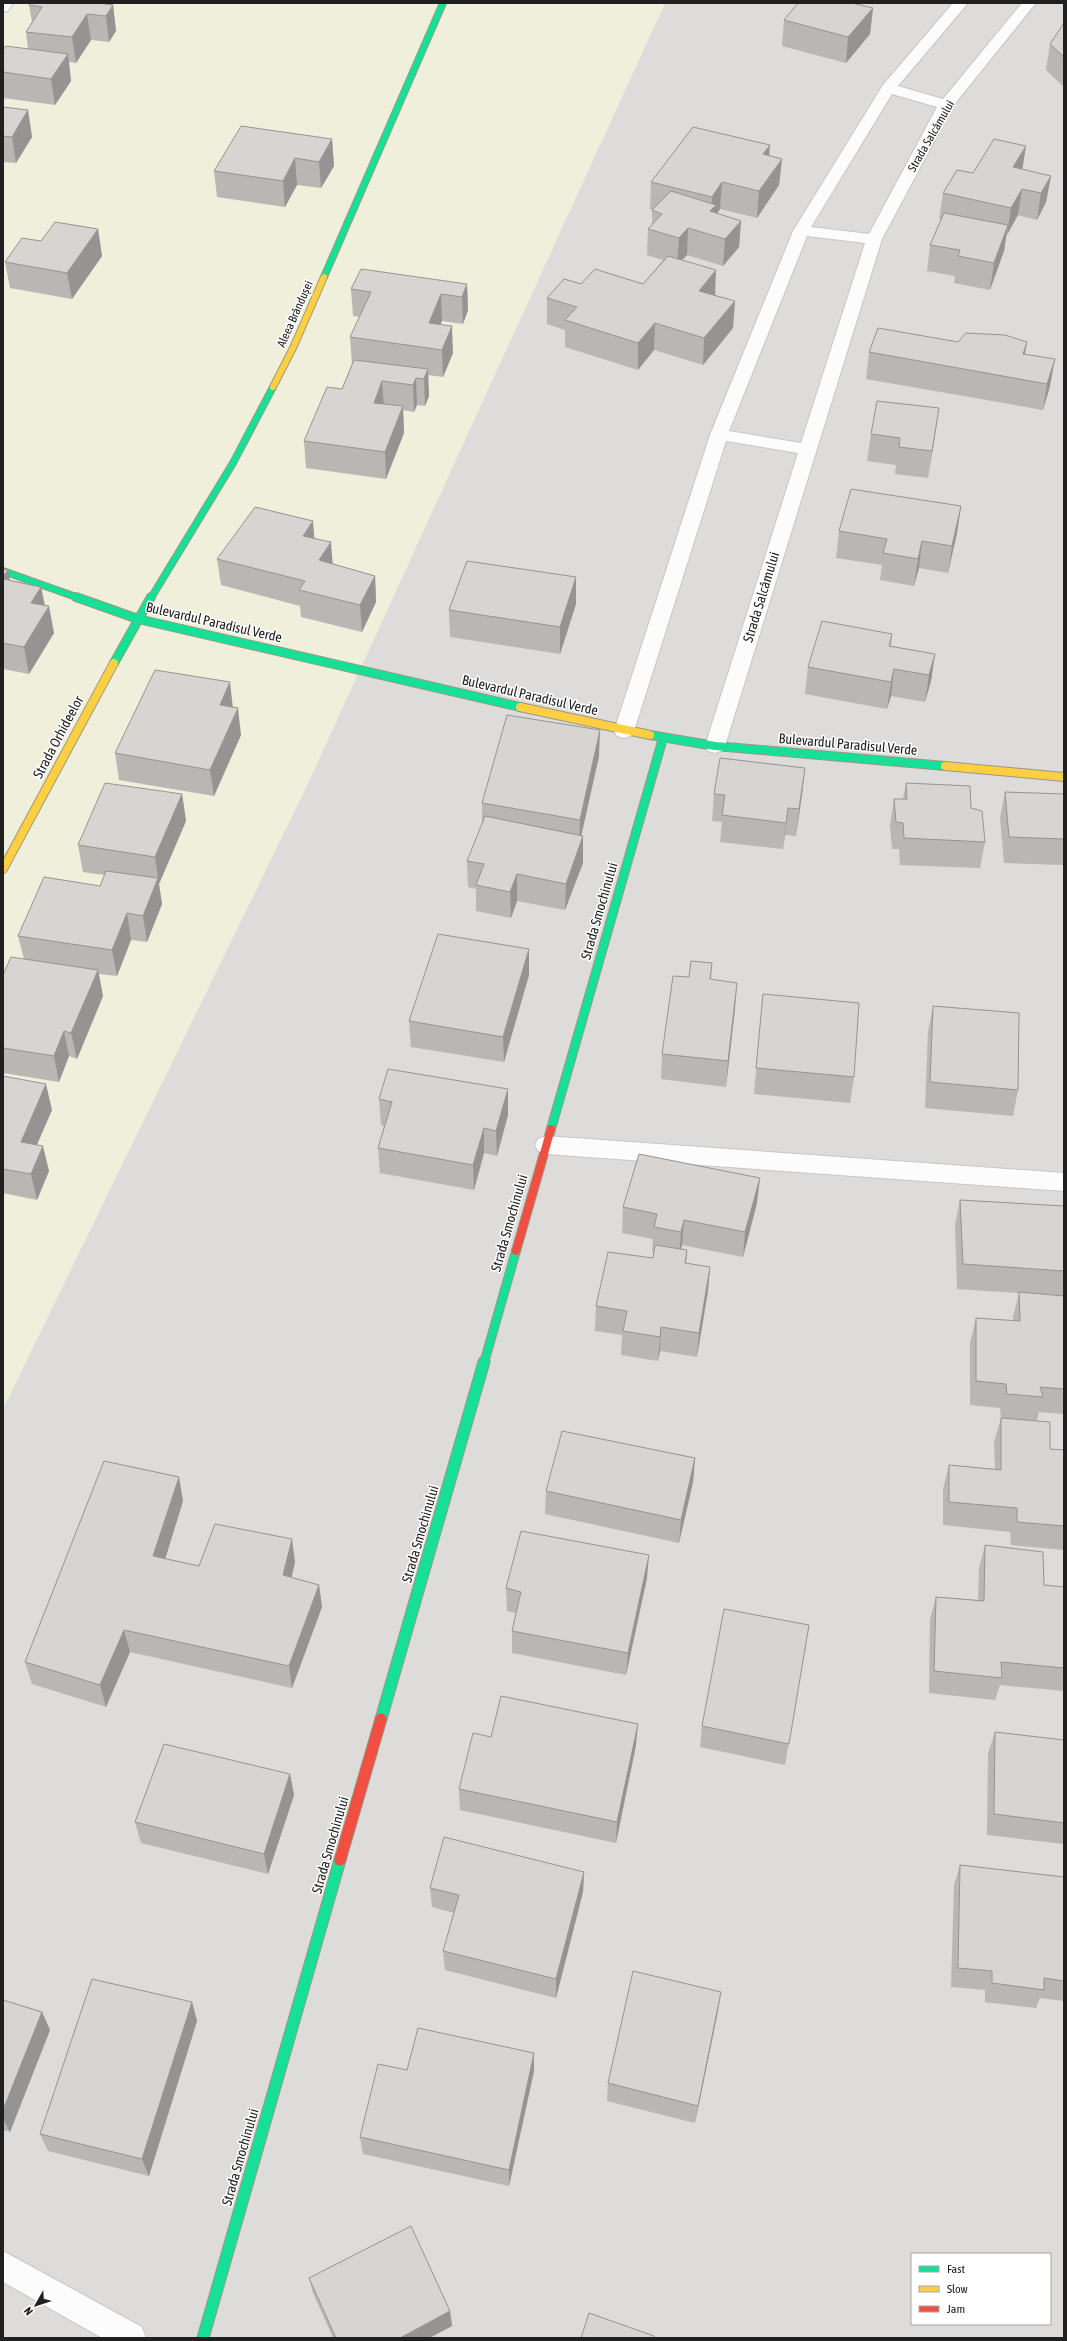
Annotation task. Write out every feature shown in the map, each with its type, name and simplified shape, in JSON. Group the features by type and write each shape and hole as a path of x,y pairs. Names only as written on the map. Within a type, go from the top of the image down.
{"street":[{"path":"3,8 6,3"},
{"name":"Aleea Brândușei","path":"138,619 233,463 294,346 443,3"},
{"path":"624,731 718,435 801,231 888,88 960,3"},
{"name":"Strada Salcâmului","path":"715,746 874,239 946,105 1029,3"},
{"path":"888,88 946,105"},
{"path":"801,231 874,239"},
{"path":"718,435 807,449"},
{"name":"Bulevardul Paradisul Verde","path":"3,571 138,619 624,731 715,746 1064,777"},
{"name":"Strada Orhideelor","path":"3,869 138,619"},
{"name":"Strada Smochinului","path":"203,2338 663,738"},
{"path":"546,1145 1064,1182"},
{"path":"3,2266 131,2338"}],"shaded area":[{"path":"3,3 626,88 665,3 1064,3 1064,2338 3,2338"}],"green space":[{"path":"3,3 665,3 305,790 3,1409"}],"building":[{"path":"30,3 99,3 113,5 106,16 87,14 72,37 26,32 42,7 29,5"},
{"path":"798,3 852,3 873,8 848,37 784,20"},
{"path":"1064,23 1064,57 1050,44"},
{"path":"6,46 68,54 51,79 3,72 3,50"},
{"path":"3,107 28,110 12,137 3,136"},
{"path":"241,126 332,139 319,162 295,158 283,181 214,171"},
{"path":"693,127 770,145 763,154 782,159 759,191 722,182 712,197 651,182"},
{"path":"994,139 1026,146 1013,167 1051,176 1041,193 1022,189 1011,208 943,193 957,170 973,173"},
{"path":"671,191 716,205 710,211 741,221 725,239 688,228 679,238 648,229 662,214 652,210"},
{"path":"944,213 1008,225 994,263 958,256 960,250 930,245"},
{"path":"55,222 98,229 67,273 5,262 22,238 41,241"},
{"path":"668,256 716,270 699,291 735,301 704,338 655,323 638,343 565,320 577,307 547,298 564,279 581,284 595,269 643,284"},
{"path":"361,269 467,284 462,297 441,294 429,323 452,326 442,350 350,337 371,292 351,289"},
{"path":"878,328 958,342 966,333 1005,335 1027,342 1023,354 1055,359 1047,384 869,352"},
{"path":"354,360 428,369 424,379 416,378 413,385 382,381 374,403 403,406 385,452 304,441 327,387 342,389"},
{"path":"877,401 939,408 932,451 899,447 900,438 871,434"},
{"path":"851,489 961,506 952,546 922,541 918,559 883,553 887,539 839,531"},
{"path":"255,507 313,521 303,536 331,542 319,560 375,576 360,605 299,590 305,581 217,559"},
{"path":"467,561 576,577 560,627 449,610"},
{"path":"3,569 8,570 3,577"},
{"path":"3,579 41,587 31,603 49,606 24,647 3,643"},
{"path":"822,621 892,634 889,646 935,654 929,675 894,669 891,682 808,667"},
{"path":"155,670 230,682 220,705 238,708 210,770 115,753"},
{"path":"507,715 600,730 580,820 482,803"},
{"path":"720,758 805,768 799,809 788,808 786,823 722,815 725,795 714,794"},
{"path":"105,783 182,794 155,857 78,845"},
{"path":"906,783 970,786 971,808 982,811 985,842 904,838 903,823 896,822 894,799 907,799"},
{"path":"1005,792 1064,794 1064,839 1009,837"},
{"path":"485,816 583,836 566,884 517,874 510,892 476,885 484,864 467,861"},
{"path":"106,871 158,878 143,916 127,913 112,950 18,936 44,877 100,886"},
{"path":"438,934 529,949 503,1037 409,1021"},
{"path":"11,957 98,970 71,1033 64,1031 54,1056 3,1048 3,975"},
{"path":"691,961 712,963 710,979 737,983 728,1061 662,1054 673,976 689,977"},
{"path":"763,994 859,1003 854,1077 756,1068"},
{"path":"933,1006 1019,1013 1018,1090 930,1082"},
{"path":"388,1069 508,1089 496,1131 484,1128 473,1165 378,1148 392,1102 379,1099"},
{"path":"3,1076 46,1084 21,1142 43,1146 31,1174 3,1169"},
{"path":"639,1154 760,1178 745,1232 684,1220 681,1232 654,1227 657,1214 623,1207"},
{"path":"960,1200 1064,1206 1064,1271 963,1264"},
{"path":"655,1245 687,1250 685,1263 710,1267 699,1333 661,1327 660,1337 623,1331 627,1311 596,1306 608,1252 653,1258"},
{"path":"1019,1292 1064,1296 1064,1389 1040,1387 1043,1397 1007,1394 1006,1384 976,1381 976,1318 1020,1321"},
{"path":"1001,1418 1050,1422 1050,1449 1064,1450 1064,1526 1017,1522 1017,1508 949,1502 949,1465 1001,1470"},
{"path":"562,1431 695,1458 681,1520 546,1491"},
{"path":"104,1461 179,1477 153,1556 199,1566 215,1524 292,1539 283,1575 319,1585 289,1666 124,1630 100,1685 25,1662"},
{"path":"521,1531 649,1555 628,1653 512,1631 521,1592 506,1588"},
{"path":"985,1545 1043,1552 1044,1585 1064,1587 1064,1668 1001,1662 1002,1678 934,1671 936,1597 984,1601"},
{"path":"724,1609 809,1625 789,1744 702,1726"},
{"path":"501,1696 638,1724 617,1822 459,1789 473,1733 491,1737"},
{"path":"995,1732 1064,1740 1064,1823 994,1814"},
{"path":"164,1744 290,1774 264,1854 135,1822"},
{"path":"444,1837 584,1872 556,1979 443,1951 459,1895 430,1888"},
{"path":"960,1865 1064,1877 1064,1981 1044,1978 1044,1990 992,1983 992,1971 958,1968"},
{"path":"633,1971 721,1992 698,2106 608,2083"},
{"path":"92,1979 192,2002 142,2159 40,2134"},
{"path":"3,2000 42,2012 3,2110"},
{"path":"418,2028 534,2053 509,2170 360,2137 378,2064 407,2070"},
{"path":"411,2226 450,2311 400,2338 336,2338 309,2278"},
{"path":"589,2313 654,2336 654,2338 581,2338"}],"traffic: fast":[{"path":"324,277 443,3"},
{"path":"114,663 138,619 233,463 273,387"},
{"path":"3,571 138,619 520,707"},
{"path":"650,735 715,746 945,766"},
{"path":"551,1129 663,738"},
{"path":"381,1719 516,1251"},
{"path":"203,2338 340,1860"}],"traffic: slow":[{"path":"273,387 294,346 324,277"},
{"path":"3,869 114,663"},
{"path":"520,707 650,735"},
{"path":"945,766 1064,777"}],"traffic: jam":[{"path":"516,1251 551,1129"},
{"path":"340,1860 381,1719"}]}
